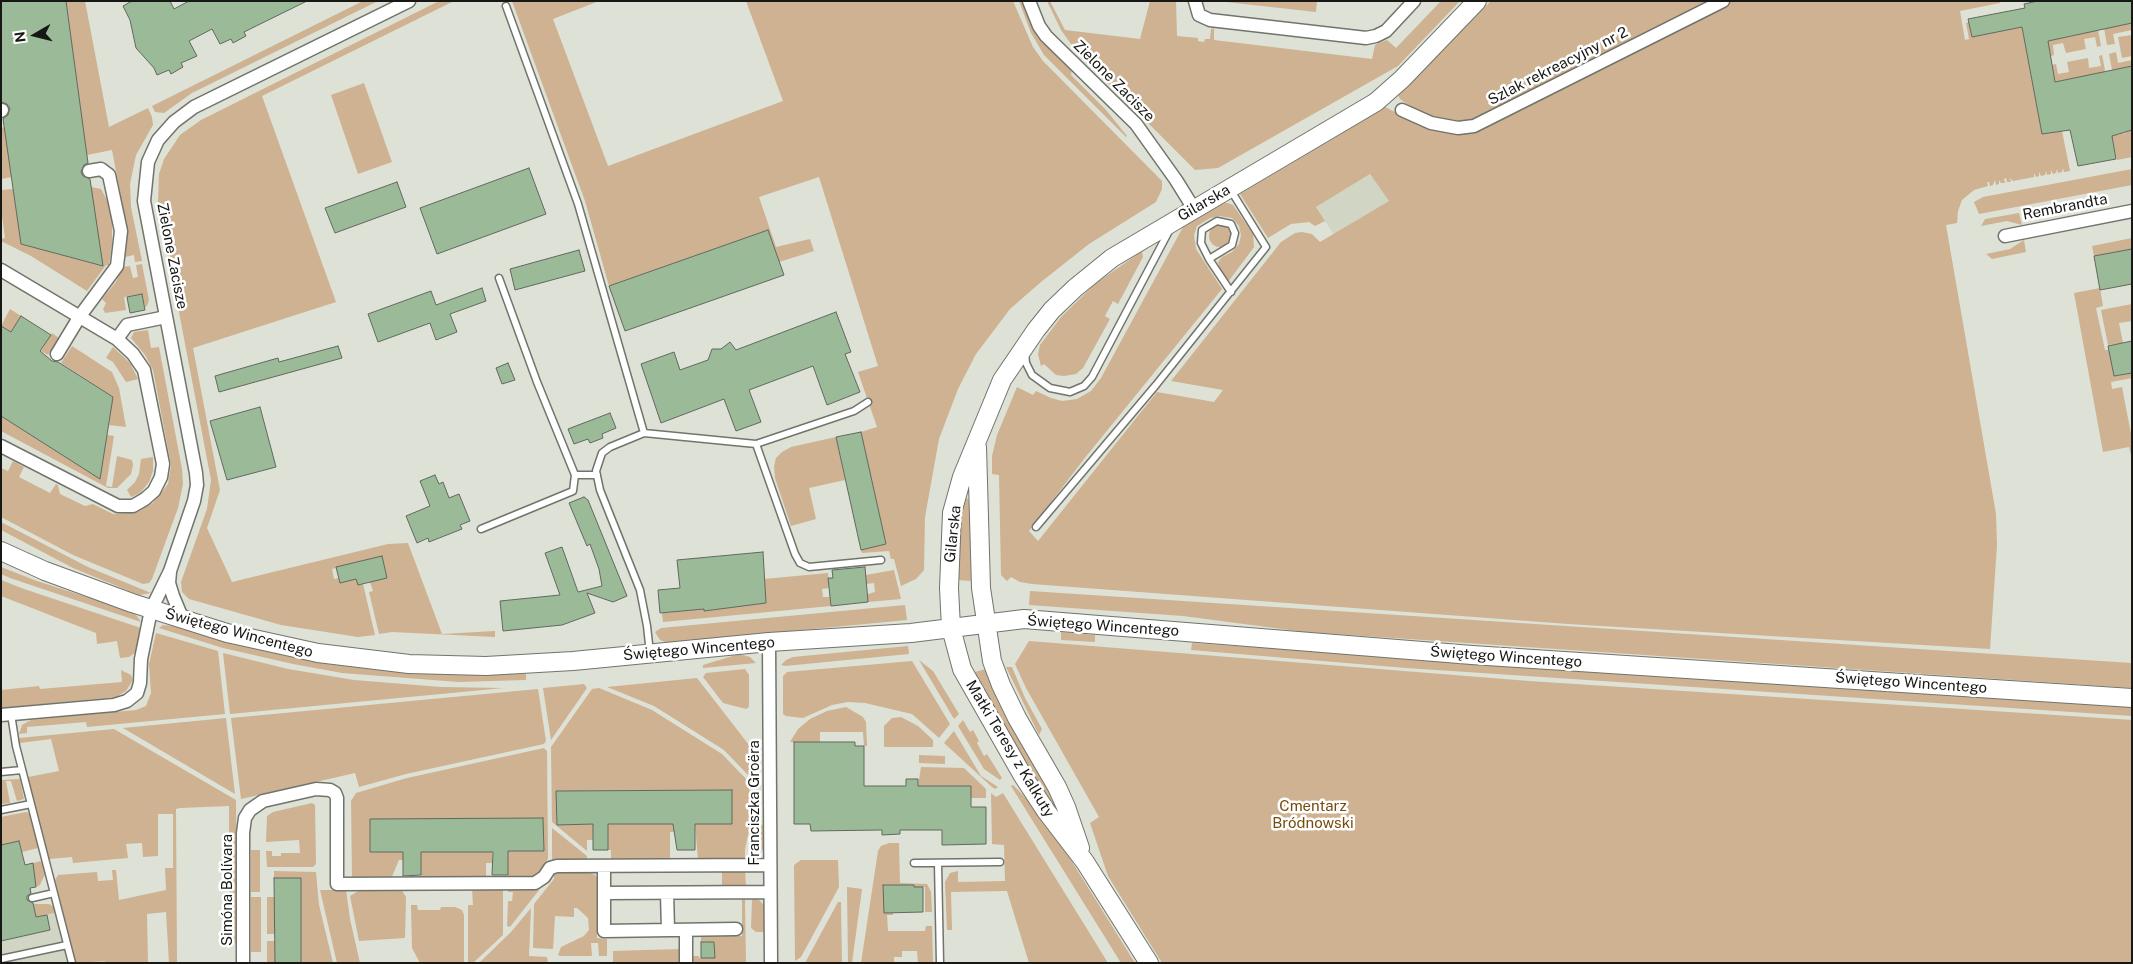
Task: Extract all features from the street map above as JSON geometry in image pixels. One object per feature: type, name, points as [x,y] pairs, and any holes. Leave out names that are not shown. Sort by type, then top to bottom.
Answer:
[{"type":"street","name":"Zielone Zacisze","points":[[6,715],[114,705],[127,702],[137,693],[140,683],[141,659],[151,610],[170,571],[192,509],[197,485],[196,473],[144,201],[148,162],[158,140],[174,122],[194,107],[409,1]]},
{"type":"street","name":"Zielone Zacisze","points":[[1029,1],[1039,26],[1046,36],[1136,124],[1194,209]]},
{"type":"street","points":[[1195,1],[1200,15],[1210,20],[1366,38],[1386,31],[1414,1]]},
{"type":"street","name":"Gilarska","points":[[951,628],[948,588],[952,513],[962,477],[1002,380],[1052,310],[1094,271],[1112,258],[1377,100],[1402,79],[1477,1]]},
{"type":"street","name":"Szlak rekreacyjny nr 2","points":[[1402,110],[1419,119],[1437,125],[1462,128],[1474,126],[1723,1]]},
{"type":"street","points":[[58,354],[80,316],[117,266],[121,231],[109,175],[101,169],[89,171]]},
{"type":"street","name":"Rembrandta","points":[[2005,236],[2132,211]]},
{"type":"street","points":[[1,270],[117,339],[133,354],[144,370],[163,464],[161,477],[154,491],[132,506],[118,506],[1,446]]},
{"type":"street","points":[[117,339],[127,325],[166,317]]},
{"type":"street","name":"Gilarska","points":[[977,444],[980,588],[986,624]]},
{"type":"street","name":"Świętego Wincentego","points":[[1,550],[45,571],[183,620],[292,649],[333,656],[392,662],[486,666],[650,654],[769,642],[900,634],[1032,619],[1472,655],[2132,698]]},
{"type":"street","name":"Zielone Zacisze","points":[[170,571],[169,583],[183,620]]},
{"type":"street","name":"Matki Teresy z Kalkuty","points":[[986,624],[992,661],[1001,685],[1017,718],[1057,787],[1085,862]]},
{"type":"street","name":"Matki Teresy z Kalkuty","points":[[951,628],[962,669],[995,727],[1046,811],[1085,862],[1149,963]]},
{"type":"street","name":"Franciszka Groëra","points":[[769,642],[771,963]]},
{"type":"street","name":"Simóna Bolívara","points":[[243,963],[243,828],[245,818],[250,810],[263,802],[316,789],[327,789],[335,793],[337,801],[338,884],[518,883],[540,881],[550,868],[557,866],[604,866]]},
{"type":"street","points":[[736,929],[604,931],[604,866],[770,865]]},
{"type":"street","points":[[604,893],[770,892]]},
{"type":"street","points":[[667,893],[668,930]]},
{"type":"street","points":[[686,930],[686,963]]},
{"type":"lane","points":[[506,6],[578,204],[644,432]]},
{"type":"lane","points":[[1036,528],[1266,247],[1229,188]]},
{"type":"lane","points":[[1026,344],[1028,367],[1038,380],[1050,388],[1065,392],[1074,391],[1084,386],[1092,377],[1174,221]]},
{"type":"lane","points":[[1208,259],[1232,245],[1235,233],[1231,224],[1217,221],[1202,230],[1201,243],[1208,259],[1231,292]]},
{"type":"lane","points":[[480,529],[573,491],[575,475],[537,382],[499,278]]},
{"type":"lane","points":[[650,654],[640,590],[600,490],[597,475],[598,462],[602,453],[610,447],[644,432],[756,444],[854,411],[868,402]]},
{"type":"lane","points":[[756,444],[795,554],[800,563],[809,567],[881,560]]},
{"type":"lane","points":[[575,475],[597,475]]},
{"type":"lane","points":[[6,715],[14,736],[72,963]]},
{"type":"lane","points":[[1,772],[22,770]]},
{"type":"lane","points":[[1,810],[31,804]]},
{"type":"lane","points":[[914,863],[1000,862]]},
{"type":"lane","points":[[938,863],[940,963]]},
{"type":"lane","points":[[32,898],[54,893]]},
{"type":"lane","points":[[1,958],[67,945]]},
{"type":"shaded area","points":[[1370,174],[1389,201],[1334,235],[1316,207]]},
{"type":"shaded area","points":[[67,911],[129,963],[1,963],[1,925]]},
{"type":"green space","points":[[66,1],[85,1],[109,127],[148,108],[152,117],[153,125],[136,155],[130,184],[131,207],[142,261],[135,262],[134,255],[125,257],[125,218],[112,150],[87,155]]},
{"type":"green space","points":[[363,1],[378,1],[192,93],[164,113],[155,112],[152,106]]},
{"type":"green space","points":[[439,1],[454,1],[262,96],[336,302],[193,348],[220,490],[207,528],[232,582],[388,544],[408,543],[442,634],[495,631],[495,637],[392,632],[379,634],[369,592],[373,591],[370,582],[387,578],[382,557],[332,569],[334,579],[339,578],[340,583],[356,579],[358,585],[363,584],[375,635],[358,637],[281,625],[189,599],[182,592],[181,582],[207,509],[211,480],[158,202],[159,174],[164,159],[180,135],[201,120]]},
{"type":"green space","points":[[512,1],[599,1],[553,19],[608,166],[783,101],[746,1],[1013,1],[1033,47],[1043,61],[1162,181],[1162,189],[1156,202],[1089,244],[1041,282],[1010,309],[976,354],[958,389],[939,439],[925,517],[924,570],[916,579],[901,586],[894,559],[891,559],[889,551],[862,553],[861,550],[886,544],[861,432],[877,427],[858,372],[878,366],[819,177],[759,197],[776,247],[810,239],[814,251],[779,262],[768,230],[609,286],[585,201]]},
{"type":"green space","points":[[1019,1],[1025,1],[1044,44],[1048,43],[1072,69],[1071,75],[1106,110],[1126,137],[1044,55],[1031,33]]},
{"type":"green space","points":[[1047,1],[1050,1],[1065,30],[1140,39],[1150,1],[1176,1],[1177,36],[1198,38],[1198,41],[1204,42],[1205,39],[1210,39],[1211,29],[1214,28],[1214,40],[1372,59],[1375,45],[1387,40],[1396,48],[1441,1],[1460,1],[1398,66],[1218,168],[1195,170],[1076,51],[1061,30]]},
{"type":"green space","points":[[1217,1],[1317,1],[1316,12]]},
{"type":"green space","points":[[1491,1],[1715,1],[1472,123],[1438,121],[1418,112],[1400,99],[1398,95]]},
{"type":"green space","points":[[1732,1],[2000,1],[2000,3],[1960,11],[1965,40],[1969,39],[1966,23],[1969,22],[1972,37],[2022,27],[2042,134],[2062,131],[2070,171],[2064,172],[2063,168],[2062,172],[2058,173],[2057,169],[2056,173],[2053,174],[2051,170],[2051,174],[2047,175],[2046,171],[2045,175],[2041,176],[2039,172],[2039,176],[2036,177],[2034,173],[2034,177],[2013,181],[2010,178],[2011,182],[2007,182],[2006,178],[2004,179],[2005,183],[2001,183],[1999,180],[1999,184],[1996,185],[1995,180],[1993,185],[1990,186],[1989,182],[1987,182],[1988,186],[1974,190],[1962,200],[1958,211],[1957,223],[1946,225],[1996,514],[1997,545],[1990,649],[1568,624],[1032,584],[1020,582],[1011,577],[1007,581],[1001,575],[999,475],[992,474],[992,456],[997,435],[1017,387],[1033,395],[1036,391],[1062,401],[1077,399],[1091,391],[1101,378],[1183,227],[1224,203],[1228,203],[1233,205],[1253,234],[1254,247],[1228,282],[1218,262],[1222,257],[1232,252],[1239,244],[1241,235],[1239,226],[1232,218],[1219,216],[1210,218],[1197,226],[1194,235],[1196,249],[1222,289],[1084,459],[1029,531],[1038,541],[1157,392],[1214,402],[1223,390],[1171,381],[1281,242],[1295,233],[1302,232],[1312,234],[1320,242],[1389,201],[1370,174],[1316,207],[1325,221],[1315,226],[1309,222],[1291,224],[1268,238],[1240,194],[1341,134],[1383,106],[1421,125],[1457,132],[1479,128]]},
{"type":"green space","points":[[2132,23],[2132,30],[2113,34],[2115,44],[2107,45],[2104,28]]},
{"type":"green space","points":[[2098,30],[2101,46],[2097,47],[2095,37],[2084,39],[2086,49],[2066,53],[2063,43],[2053,45],[2054,55],[2051,56],[2047,40]]},
{"type":"green space","points":[[2132,35],[2132,56],[2122,58],[2118,37]]},
{"type":"green space","points":[[2116,52],[2118,63],[2132,60],[2132,66],[2112,70],[2109,54]]},
{"type":"green space","points":[[2102,55],[2105,70],[2103,73],[2055,82],[2052,65],[2056,64],[2058,74],[2069,72],[2067,62],[2088,58],[2089,68],[2101,66],[2099,56]]},
{"type":"green space","points":[[364,83],[392,162],[358,174],[331,95]]},
{"type":"green space","points":[[5,127],[12,177],[1,179],[1,128]]},
{"type":"green space","points":[[2132,130],[2132,157],[2117,160],[2112,137],[2073,145],[2073,142],[2126,133],[2126,131]]},
{"type":"green space","points":[[2132,169],[2132,185],[1979,214],[1974,202],[1983,197]]},
{"type":"green space","points":[[91,187],[101,189],[108,202],[112,223],[112,244],[109,265],[106,265],[87,291],[31,256],[1,241],[1,239],[5,238],[1,209],[1,190],[13,189],[21,244],[102,266]]},
{"type":"green space","points":[[2019,213],[2022,225],[2007,221],[1981,226],[1985,219]]},
{"type":"green space","points":[[1220,225],[1228,228],[1231,236],[1228,244],[1220,247],[1212,244],[1209,236],[1212,228]]},
{"type":"green space","points":[[2132,238],[2132,249],[2094,256],[2092,246]]},
{"type":"green space","points":[[2024,240],[2026,252],[1992,259],[1986,254],[2010,249]]},
{"type":"green space","points":[[1142,251],[1143,257],[1118,304],[1113,301],[1105,316],[1110,319],[1083,368],[1076,374],[1064,376],[1056,375],[1044,364],[1041,366],[1038,354],[1040,345],[1061,317],[1095,284]]},
{"type":"green space","points":[[142,264],[149,300],[147,306],[145,307],[142,294],[124,297],[126,310],[105,313],[103,309],[106,303],[102,299],[116,282],[123,267],[130,266],[133,278],[138,277],[136,265]]},
{"type":"green space","points":[[2100,288],[2103,306],[2096,308],[2105,350],[2109,350],[2114,376],[2132,373],[2132,378],[2111,382],[2112,389],[2122,387],[2132,439],[2132,459],[2129,447],[2103,452],[2074,293]]},
{"type":"green space","points":[[2132,304],[2132,321],[2119,323],[2123,343],[2108,345],[2101,310]]},
{"type":"green space","points":[[10,309],[21,316],[11,332],[1,326]]},
{"type":"green space","points":[[148,330],[151,348],[159,347],[182,469],[183,484],[178,508],[152,579],[149,583],[143,584],[73,555],[1,517],[1,468],[8,471],[13,461],[24,467],[19,477],[50,493],[56,484],[60,494],[85,506],[93,504],[113,514],[138,512],[153,503],[168,484],[171,465],[153,370],[145,355],[131,338],[134,332]]},
{"type":"green space","points":[[52,333],[59,338],[48,355],[41,351]]},
{"type":"green space","points":[[72,346],[112,372],[119,388],[126,427],[109,425],[113,397],[61,363]]},
{"type":"green space","points":[[113,347],[130,363],[138,379],[126,382],[113,362],[106,358]]},
{"type":"green space","points":[[1,416],[100,479],[107,435],[114,436],[106,486],[112,487],[117,456],[132,460],[131,474],[117,488],[108,488],[1,431]]},
{"type":"green space","points":[[836,437],[845,480],[809,488],[816,519],[791,526],[775,478],[774,466],[776,458],[791,447]]},
{"type":"green space","points":[[153,457],[153,471],[149,482],[140,493],[131,497],[127,490],[135,482],[139,474],[141,459]]},
{"type":"green space","points":[[967,498],[970,502],[971,581],[957,580],[958,539],[962,500]]},
{"type":"green space","points":[[1,522],[88,567],[151,593],[139,595],[73,568],[1,530]]},
{"type":"green space","points":[[1,567],[37,581],[130,611],[141,622],[10,578],[1,574]]},
{"type":"green space","points":[[894,570],[901,599],[868,602],[868,594],[875,592],[874,583],[866,584],[866,575]]},
{"type":"green space","points":[[828,573],[829,588],[822,589],[823,597],[830,597],[831,606],[663,622],[662,613],[704,609],[704,611],[766,603],[764,579]]},
{"type":"green space","points":[[1,580],[141,628],[136,652],[129,657],[120,658],[117,641],[97,644],[96,633],[1,596]]},
{"type":"green space","points":[[1030,591],[2132,663],[2132,688],[1305,632],[1183,616],[1029,605]]},
{"type":"green space","points":[[905,605],[907,620],[668,643],[660,640],[655,632],[661,628]]},
{"type":"green space","points":[[163,625],[175,626],[237,644],[335,665],[442,674],[526,674],[526,680],[459,682],[342,673],[223,648],[159,628]]},
{"type":"green space","points":[[1061,632],[1095,635],[1095,642],[1061,640]]},
{"type":"green space","points":[[156,633],[218,651],[225,714],[87,727],[86,722],[27,727],[27,733],[19,734],[22,725],[31,720],[136,710],[146,706],[151,693],[149,664]]},
{"type":"green space","name":"Cmentarz Bródnowski","points":[[1029,641],[1529,681],[2132,720],[2132,963],[1162,963],[1108,876],[1090,823],[1099,817],[1026,688],[1015,664]]},
{"type":"green space","points":[[1192,643],[2132,706],[2132,716],[1406,668],[1191,650]]},
{"type":"green space","points":[[908,646],[909,654],[781,665],[793,657]]},
{"type":"green space","points":[[223,653],[288,669],[354,680],[441,687],[504,688],[230,714]]},
{"type":"green space","points":[[739,654],[750,657],[756,663],[703,668],[703,665]]},
{"type":"green space","points":[[919,660],[933,671],[959,714],[954,719]]},
{"type":"green space","points":[[912,661],[950,724],[939,738],[912,714],[865,703],[848,702],[832,705],[803,718],[783,714],[783,676],[787,672]]},
{"type":"green space","points":[[1006,667],[1012,667],[1025,698],[1042,729],[1039,735]]},
{"type":"green space","points":[[745,669],[749,675],[749,707],[746,709],[723,703],[703,677],[706,673]]},
{"type":"green space","points":[[986,669],[1018,736],[1056,804],[1053,809],[988,702],[975,672]]},
{"type":"green space","points":[[121,670],[131,675],[133,680],[126,691],[116,697],[1,708],[1,690],[39,686],[40,689],[122,682]]},
{"type":"green space","points":[[697,678],[749,745],[749,776],[724,750],[654,706],[607,687]]},
{"type":"green space","points":[[584,684],[587,688],[551,740],[543,688]]},
{"type":"green space","points":[[599,688],[652,710],[722,754],[749,782],[750,803],[746,805],[746,809],[750,811],[750,826],[745,849],[745,860],[698,860],[695,824],[732,824],[732,790],[557,791],[557,824],[593,824],[593,840],[587,840],[587,851],[552,822],[551,747],[592,689]]},
{"type":"green space","points":[[538,689],[546,741],[544,744],[406,774],[359,787],[355,773],[241,799],[231,718]]},
{"type":"green space","points":[[846,707],[863,717],[866,722],[867,746],[864,746],[863,732],[820,732],[820,742],[790,742],[798,729],[810,719],[827,711]]},
{"type":"green space","points":[[901,717],[918,726],[933,740],[933,747],[884,747],[884,726],[892,718]]},
{"type":"green space","points":[[226,718],[235,794],[123,728]]},
{"type":"green space","points":[[963,720],[970,732],[973,730],[984,756],[987,754],[1002,778],[1000,780],[984,769],[958,726]]},
{"type":"green space","points":[[114,729],[236,800],[237,943],[233,943],[233,930],[229,930],[229,806],[180,808],[176,809],[177,963],[169,963],[166,912],[147,914],[148,963],[105,963],[105,961],[76,963],[55,880],[58,875],[97,872],[98,881],[113,880],[112,870],[116,870],[119,900],[166,890],[165,868],[173,868],[173,814],[158,814],[158,856],[143,857],[142,843],[126,844],[128,858],[73,863],[72,857],[49,859],[28,777],[59,771],[51,739],[20,743],[19,738]]},
{"type":"green space","points":[[954,731],[981,776],[998,787],[995,789],[992,787],[944,743]]},
{"type":"green space","points":[[544,748],[547,751],[548,858],[543,871],[532,878],[508,878],[508,851],[544,851],[543,819],[370,819],[370,852],[406,852],[406,860],[399,860],[391,879],[353,879],[351,801],[356,793],[407,778]]},
{"type":"green space","points":[[919,755],[945,756],[945,764],[919,763]]},
{"type":"green space","points":[[921,767],[964,768],[986,789],[986,798],[971,798],[971,786],[918,786]]},
{"type":"green space","points":[[20,779],[24,799],[17,801],[11,781],[6,781],[10,803],[1,804],[1,780]]},
{"type":"green space","points":[[1013,785],[1033,805],[1064,849],[1135,963],[1121,963],[1011,786]]},
{"type":"green space","points":[[991,793],[996,797],[1003,793],[1108,963],[1029,963],[1007,891],[951,892],[952,930],[947,930],[945,882],[950,873],[958,871],[958,882],[1005,881],[1004,845],[992,844]]},
{"type":"green space","points":[[312,803],[315,805],[316,864],[313,867],[267,867],[266,851],[272,851],[272,856],[281,856],[281,853],[300,853],[299,840],[266,842],[267,816],[273,812]]},
{"type":"green space","points":[[29,813],[38,848],[22,852],[19,841],[1,845],[1,817]]},
{"type":"green space","points":[[757,820],[763,825],[763,850],[753,850],[752,848]]},
{"type":"green space","points":[[608,824],[679,824],[679,832],[670,832],[670,861],[611,861],[611,850],[608,850]]},
{"type":"green space","points":[[552,828],[587,856],[587,861],[552,861]]},
{"type":"green space","points":[[889,843],[899,843],[900,883],[927,884],[931,892],[932,912],[925,912],[925,887],[884,885],[884,913],[893,913],[893,915],[887,915],[888,931],[925,931],[926,926],[932,926],[933,963],[918,963],[917,951],[902,951],[902,957],[894,957],[894,963],[861,963],[878,851],[881,846]]},
{"type":"green space","points":[[251,850],[260,850],[260,892],[251,892]]},
{"type":"green space","points":[[421,852],[492,852],[492,863],[486,863],[486,879],[421,879]]},
{"type":"green space","points":[[801,860],[838,860],[839,887],[801,957],[795,961],[794,865]]},
{"type":"green space","points":[[41,861],[45,874],[40,885],[36,887],[25,865]]},
{"type":"green space","points":[[722,870],[745,870],[746,886],[722,886]]},
{"type":"green space","points":[[274,871],[316,872],[319,905],[333,963],[301,963],[301,878],[274,878]]},
{"type":"green space","points":[[554,871],[585,871],[595,875],[598,879],[600,923],[597,924],[597,938],[607,939],[607,956],[599,956],[598,943],[591,943],[592,956],[558,955],[561,947],[584,936],[589,930],[588,918],[577,908],[574,908],[574,917],[555,916],[553,949],[533,948],[534,904],[554,879]]},
{"type":"green space","points":[[847,887],[862,889],[852,963],[848,963]]},
{"type":"green space","points":[[503,888],[503,935],[473,963],[468,963],[468,905],[473,905],[472,889]]},
{"type":"green space","points":[[508,888],[538,888],[539,890],[510,927],[507,926],[508,901],[512,901],[513,892],[508,892]]},
{"type":"green space","points":[[401,889],[406,897],[405,938],[359,941],[350,896],[360,890]]},
{"type":"green space","points":[[320,890],[346,890],[350,919],[360,963],[337,963]]},
{"type":"green space","points":[[251,897],[261,897],[261,952],[251,952]]},
{"type":"green space","points":[[267,897],[275,897],[275,934],[267,934]]},
{"type":"green space","points":[[742,899],[745,899],[746,963],[690,963],[691,956],[715,958],[714,942],[701,942],[701,936],[742,936]]},
{"type":"green space","points":[[752,899],[759,900],[764,905],[764,932],[756,932],[751,928]]},
{"type":"green space","points":[[838,902],[841,902],[842,963],[805,963]]},
{"type":"green space","points":[[33,904],[49,904],[54,907],[55,913],[1,925],[36,916]]},
{"type":"green space","points":[[411,905],[417,905],[418,910],[440,910],[441,907],[455,907],[462,910],[464,915],[464,963],[420,963],[412,948]]},
{"type":"green space","points":[[531,908],[529,956],[547,957],[548,963],[479,963],[511,932]]},
{"type":"green space","points":[[267,941],[275,941],[275,963],[267,963]]},
{"type":"green space","points":[[681,949],[681,963],[613,963],[613,951]]},
{"type":"building","points":[[1,1],[66,1],[88,163],[84,165],[81,172],[83,176],[90,179],[103,266],[21,244],[3,119],[8,115],[10,108],[7,104],[1,102]]},
{"type":"building","points":[[132,1],[170,1],[174,9],[189,1],[307,1],[244,32],[246,36],[233,43],[231,39],[220,44],[212,29],[189,41],[197,56],[181,63],[183,67],[171,74],[169,70],[157,75],[154,68],[136,48],[130,20],[123,6]]},
{"type":"building","points":[[2038,1],[2132,1],[2132,23],[2048,41],[2055,82],[2132,66],[2132,130],[2112,136],[2116,159],[2078,166],[2070,130],[2042,134],[2022,27],[1972,37],[1968,19],[2025,8],[2024,4]]},
{"type":"building","points":[[529,168],[546,214],[437,254],[420,208]]},
{"type":"building","points":[[397,182],[406,207],[335,233],[325,208]]},
{"type":"building","points":[[768,230],[784,275],[625,331],[609,286]]},
{"type":"building","points":[[2132,249],[2132,284],[2100,290],[2094,256]]},
{"type":"building","points":[[579,250],[585,271],[515,290],[510,269]]},
{"type":"building","points":[[482,288],[486,301],[450,314],[457,332],[436,340],[430,323],[378,342],[368,314],[431,291],[436,305]]},
{"type":"building","points":[[142,294],[145,310],[130,313],[127,297]]},
{"type":"building","points":[[836,312],[851,352],[845,354],[860,392],[827,405],[813,366],[749,390],[761,422],[736,431],[724,399],[661,423],[641,364],[674,352],[680,370],[708,360],[712,349],[721,349],[730,342],[736,350]]},
{"type":"building","points":[[21,316],[51,335],[40,351],[52,361],[58,362],[113,397],[100,479],[1,416],[1,326],[11,332]]},
{"type":"building","points":[[2132,341],[2132,373],[2114,376],[2108,346]]},
{"type":"building","points":[[338,346],[342,358],[219,392],[215,376],[278,358],[279,362]]},
{"type":"building","points":[[508,363],[515,380],[502,384],[496,368]]},
{"type":"building","points":[[260,407],[276,467],[227,480],[210,421]]},
{"type":"building","points":[[610,413],[616,428],[602,434],[603,438],[590,443],[588,439],[574,444],[568,429]]},
{"type":"building","points":[[861,432],[886,544],[861,550],[836,437]]},
{"type":"building","points":[[435,475],[439,484],[443,482],[449,498],[459,494],[470,521],[460,525],[462,529],[429,542],[428,538],[417,543],[406,516],[430,506],[420,481]]},
{"type":"building","points":[[584,497],[588,500],[627,596],[613,602],[587,593],[595,613],[562,625],[503,631],[500,601],[560,595],[545,553],[562,547],[578,592],[602,586],[599,569],[590,544],[587,546],[569,503]]},
{"type":"building","points":[[763,552],[766,603],[704,611],[704,609],[660,613],[658,590],[680,588],[677,560]]},
{"type":"building","points":[[382,556],[387,578],[358,585],[356,579],[340,583],[336,567]]},
{"type":"building","points":[[865,567],[868,602],[831,606],[828,578],[833,578],[832,570]]},
{"type":"building","points":[[794,742],[855,742],[855,746],[864,746],[864,786],[906,786],[906,779],[918,779],[918,786],[971,786],[971,807],[986,807],[986,844],[942,845],[942,830],[900,830],[900,834],[882,835],[882,830],[811,831],[810,824],[794,824]]},
{"type":"building","points":[[732,790],[732,824],[695,824],[695,850],[677,850],[673,824],[608,824],[608,850],[593,850],[593,824],[557,825],[556,791]]},
{"type":"building","points":[[543,818],[544,851],[508,851],[508,875],[492,875],[493,852],[421,852],[421,875],[403,876],[403,852],[370,852],[370,819]]},
{"type":"building","points":[[19,841],[25,865],[33,863],[36,887],[30,888],[31,893],[27,896],[27,900],[33,903],[36,917],[47,915],[50,930],[1,941],[1,845]]},
{"type":"building","points":[[274,878],[301,878],[301,963],[275,963]]},
{"type":"building","points":[[883,885],[914,885],[914,887],[923,887],[923,912],[884,913]]},
{"type":"building","points":[[701,942],[714,942],[715,958],[701,958]]}]
